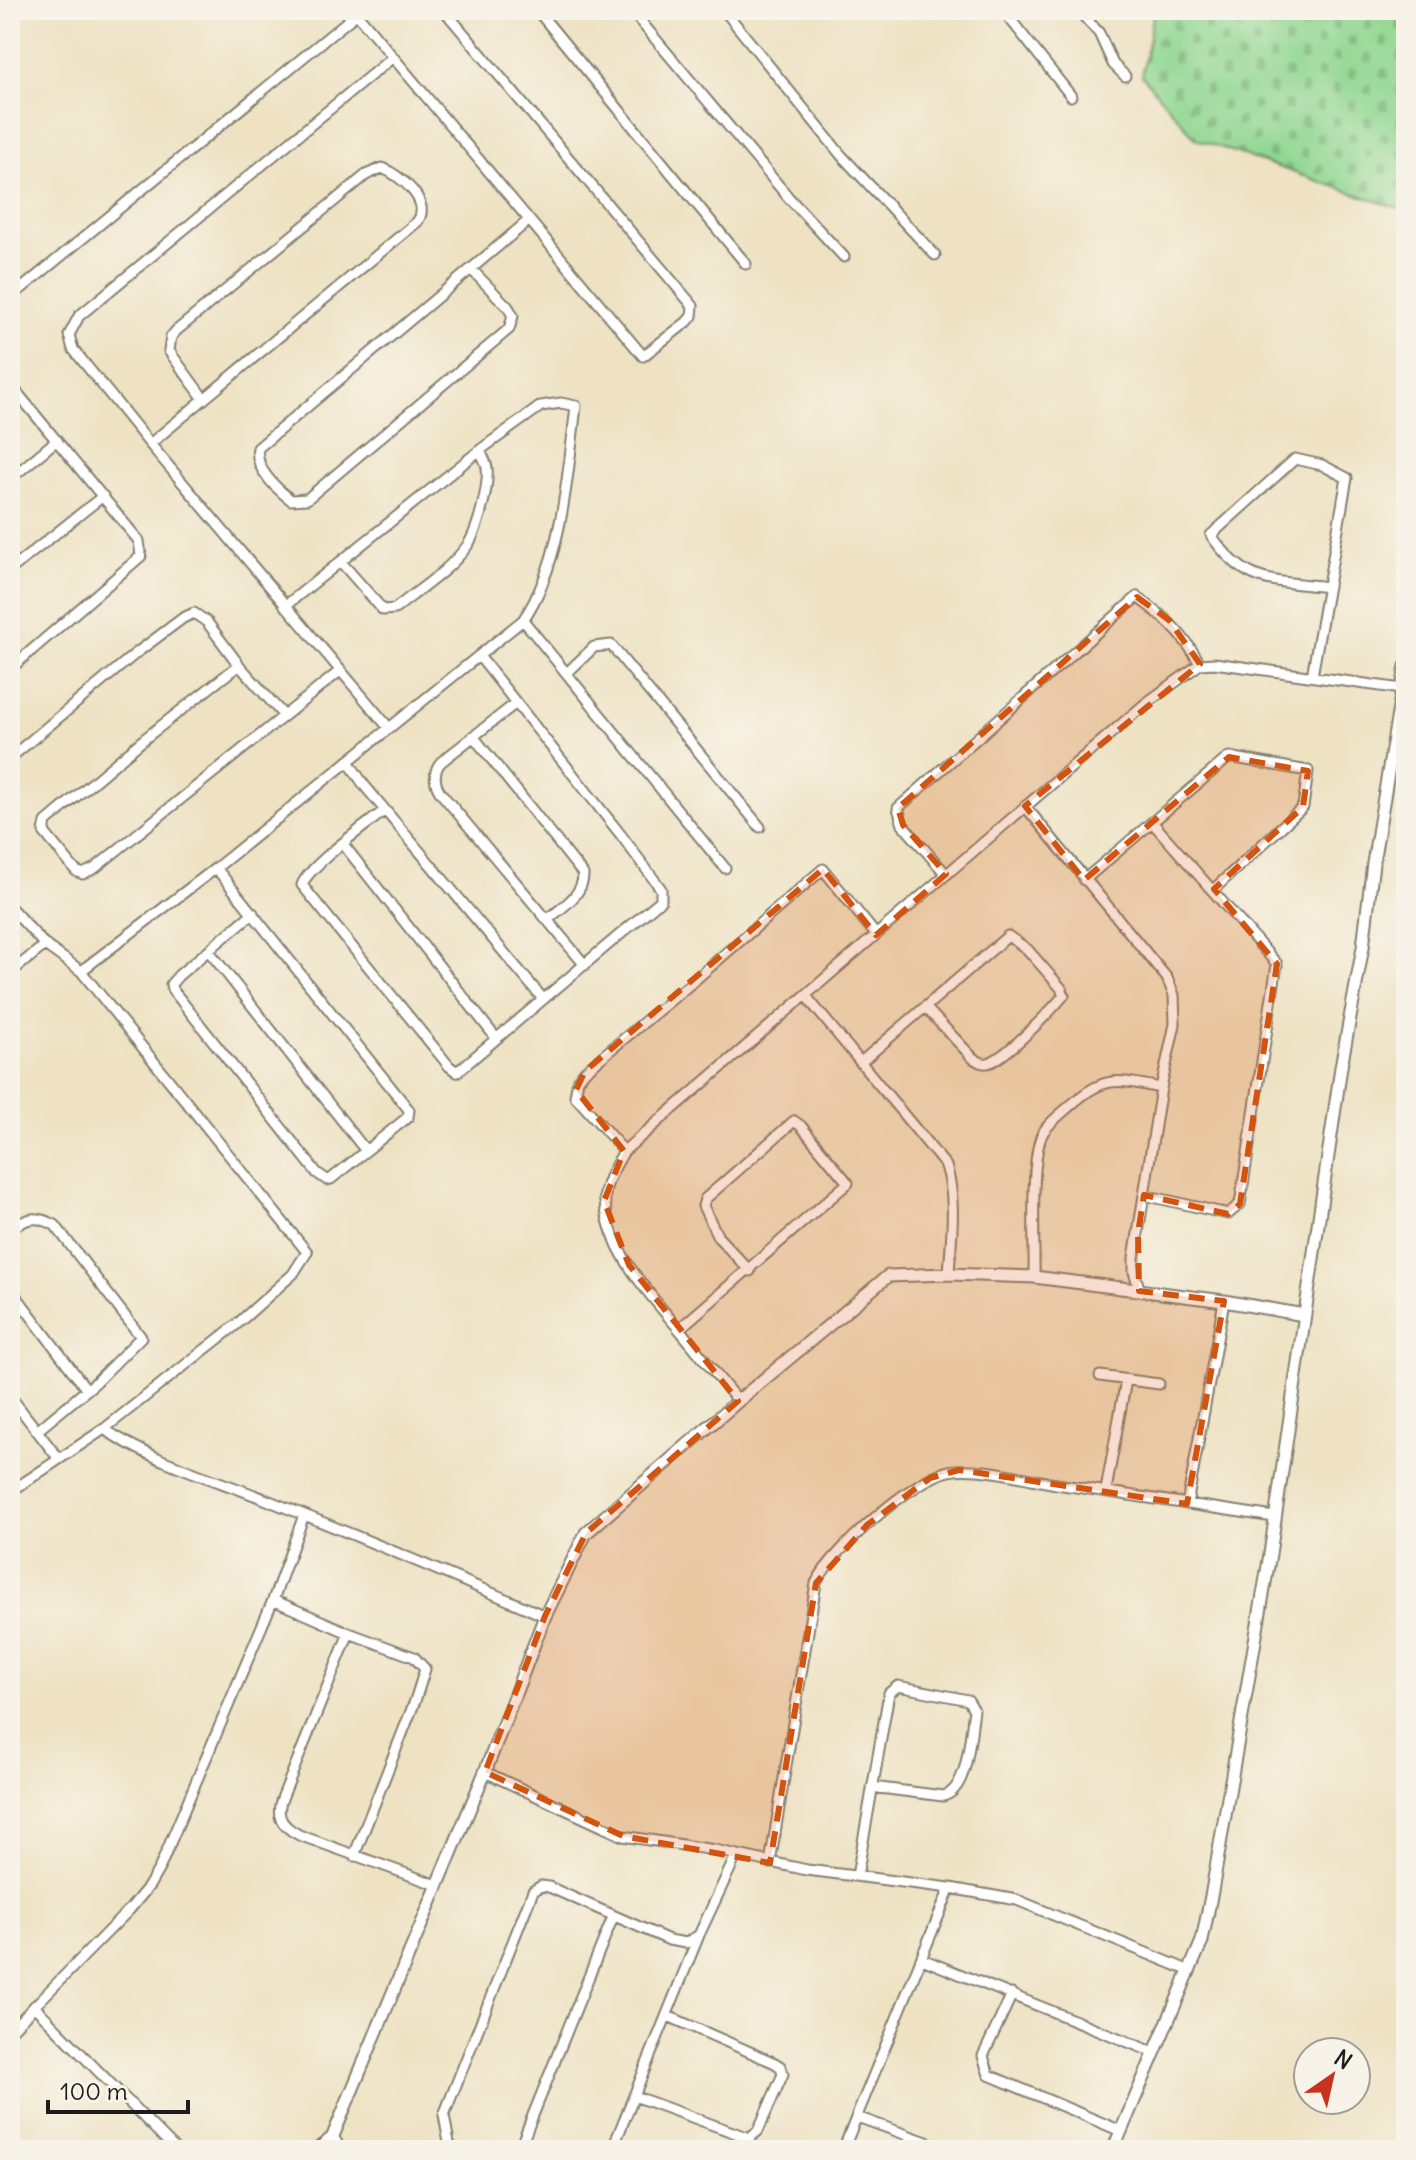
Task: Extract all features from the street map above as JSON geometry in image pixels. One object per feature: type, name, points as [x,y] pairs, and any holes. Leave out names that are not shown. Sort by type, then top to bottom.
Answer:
[{"type":"street","points":[[10,298],[359,12],[528,221],[643,356],[692,316],[694,310],[691,302],[444,10]]},
{"type":"street","points":[[537,10],[746,264]]},
{"type":"street","points":[[631,10],[789,198],[844,257]]},
{"type":"street","points":[[724,10],[841,155],[935,255]]},
{"type":"street","points":[[1003,10],[1071,96]]},
{"type":"street","points":[[1078,10],[1099,33],[1113,64],[1125,76]]},
{"type":"street","points":[[389,728],[150,444],[73,349],[69,335],[75,321],[393,57]]},
{"type":"street","points":[[150,444],[417,222],[422,217],[422,207],[398,176],[382,168],[366,175],[176,331],[171,337],[169,351],[204,399]]},
{"type":"street","points":[[472,270],[508,307],[513,316],[509,329],[307,499],[291,500],[258,461],[258,448],[528,221]]},
{"type":"street","points":[[10,384],[139,541],[141,556],[10,669]]},
{"type":"street","points":[[81,971],[216,868],[523,620],[534,604],[549,566],[567,477],[576,406],[561,403],[541,406],[480,450],[285,606]]},
{"type":"street","points":[[10,479],[57,440]]},
{"type":"street","points":[[341,562],[383,610],[395,609],[457,557],[471,540],[486,483],[487,464],[480,450]]},
{"type":"street","points":[[1312,676],[1328,587],[1347,478],[1322,465],[1295,459],[1211,535],[1227,558],[1258,578],[1328,587]]},
{"type":"street","points":[[10,570],[103,496]]},
{"type":"street","points":[[946,874],[903,825],[898,808],[1137,597],[1169,620],[1190,645],[1200,664]]},
{"type":"street","points":[[10,758],[115,670],[194,613],[207,622],[239,665],[284,716]]},
{"type":"street","points":[[523,620],[725,868]]},
{"type":"street","points":[[567,673],[594,647],[611,645],[760,827]]},
{"type":"street","points":[[385,810],[304,879],[303,888],[452,1069],[460,1071],[661,900],[661,889],[621,835],[479,656]]},
{"type":"street","points":[[738,1401],[640,1283],[629,1265],[604,1201],[606,1189],[624,1151],[1161,691],[1200,664],[1214,663],[1402,689]]},
{"type":"street","points":[[239,665],[46,822],[44,832],[71,867],[83,874],[95,868],[340,671]]},
{"type":"street","points":[[1113,2150],[1202,1941],[1221,1846],[1252,1665],[1342,1057],[1400,726],[1406,666]]},
{"type":"street","points":[[516,703],[437,766],[437,787],[585,965]]},
{"type":"street","points":[[473,736],[583,874],[578,892],[547,920]]},
{"type":"street","points":[[1084,880],[1229,757],[1308,771],[1303,807],[1214,889]]},
{"type":"street","points":[[348,761],[385,810],[543,999]]},
{"type":"street","points":[[1025,806],[1167,978],[1174,995],[1175,1024],[1161,1088],[1134,1258],[1134,1272],[1140,1291]]},
{"type":"street","points":[[1144,1195],[1228,1214],[1240,1204],[1277,964],[1152,822]]},
{"type":"street","points":[[343,844],[496,1038]]},
{"type":"street","points":[[216,868],[253,913],[409,1110],[408,1117],[331,1179],[322,1177],[173,993],[171,984],[253,913]]},
{"type":"street","points":[[624,1151],[575,1096],[578,1080],[585,1071],[823,869],[876,935]]},
{"type":"street","points":[[10,907],[45,945],[81,971],[307,1252],[293,1274],[236,1325],[104,1429],[10,1492]]},
{"type":"street","points":[[861,1062],[1008,936],[1027,949],[1064,995],[1005,1052],[991,1062],[983,1063],[967,1052],[926,1008]]},
{"type":"street","points":[[10,973],[45,945]]},
{"type":"street","points":[[209,951],[366,1151]]},
{"type":"street","points":[[806,996],[946,1166],[950,1178],[952,1227],[949,1274]]},
{"type":"street","points":[[1034,1277],[1036,1161],[1043,1132],[1084,1093],[1104,1082],[1161,1088]]},
{"type":"street","points":[[679,1329],[750,1271],[848,1183],[794,1121],[705,1199],[703,1206],[718,1237],[750,1271]]},
{"type":"street","points":[[10,1230],[25,1219],[40,1217],[55,1225],[141,1337],[87,1390],[38,1430]]},
{"type":"street","points":[[315,2150],[333,2136],[485,1772],[545,1616],[586,1533],[738,1401],[888,1276],[949,1274],[1034,1277],[1224,1301],[1304,1315]]},
{"type":"street","points":[[10,1288],[87,1390]]},
{"type":"street","points":[[1187,1504],[1224,1301]]},
{"type":"street","points":[[1100,1376],[1159,1384]]},
{"type":"street","points":[[1106,1490],[1126,1380]]},
{"type":"street","points":[[10,1396],[58,1458]]},
{"type":"street","points":[[104,1429],[160,1458],[545,1616]]},
{"type":"street","points":[[770,1863],[812,1595],[821,1572],[832,1558],[892,1505],[930,1478],[946,1471],[959,1470],[1016,1476],[1274,1517]]},
{"type":"street","points":[[10,2031],[149,1886],[160,1867],[273,1600],[304,1515]]},
{"type":"street","points":[[273,1600],[414,1657],[425,1669],[354,1856]]},
{"type":"street","points":[[349,1633],[278,1811],[281,1823],[290,1830],[354,1856],[437,1885]]},
{"type":"street","points":[[857,1876],[872,1787],[889,1693],[898,1686],[968,1700],[974,1710],[962,1782],[950,1795],[872,1787]]},
{"type":"street","points":[[485,1772],[623,1836],[715,1850],[770,1863],[1017,1900],[1190,1971]]},
{"type":"street","points":[[612,2150],[699,1935],[736,1856]]},
{"type":"street","points":[[454,2150],[449,2143],[444,2115],[533,1891],[541,1886],[549,1887],[613,1917],[678,1942],[686,1943],[699,1935]]},
{"type":"street","points":[[843,2150],[950,1888]]},
{"type":"street","points":[[519,2150],[613,1917]]},
{"type":"street","points":[[922,1959],[1153,2052]]},
{"type":"street","points":[[1012,1994],[983,2056],[989,2075],[1121,2131]]},
{"type":"street","points":[[34,2006],[176,2150]]},
{"type":"street","points":[[634,2096],[749,2138],[758,2131],[783,2074],[781,2067],[775,2063],[668,2016]]},
{"type":"street","points":[[857,2117],[949,2150]]},
{"type":"street","points":[[333,2136],[341,2150]]},
{"type":"highlighted area","points":[[1137,597],[1169,620],[1200,664],[1025,806],[1084,880],[1229,757],[1308,771],[1303,807],[1214,889],[1277,964],[1240,1204],[1228,1214],[1144,1195],[1138,1233],[1139,1291],[1224,1301],[1187,1504],[959,1470],[930,1478],[867,1525],[816,1583],[770,1863],[623,1836],[485,1772],[545,1616],[586,1533],[738,1401],[629,1265],[604,1201],[624,1151],[576,1090],[585,1071],[823,869],[876,935],[946,874],[903,825],[898,808]]},
{"type":"green space","points":[[1154,10],[1406,10],[1406,211],[1196,139],[1142,76]]}]
